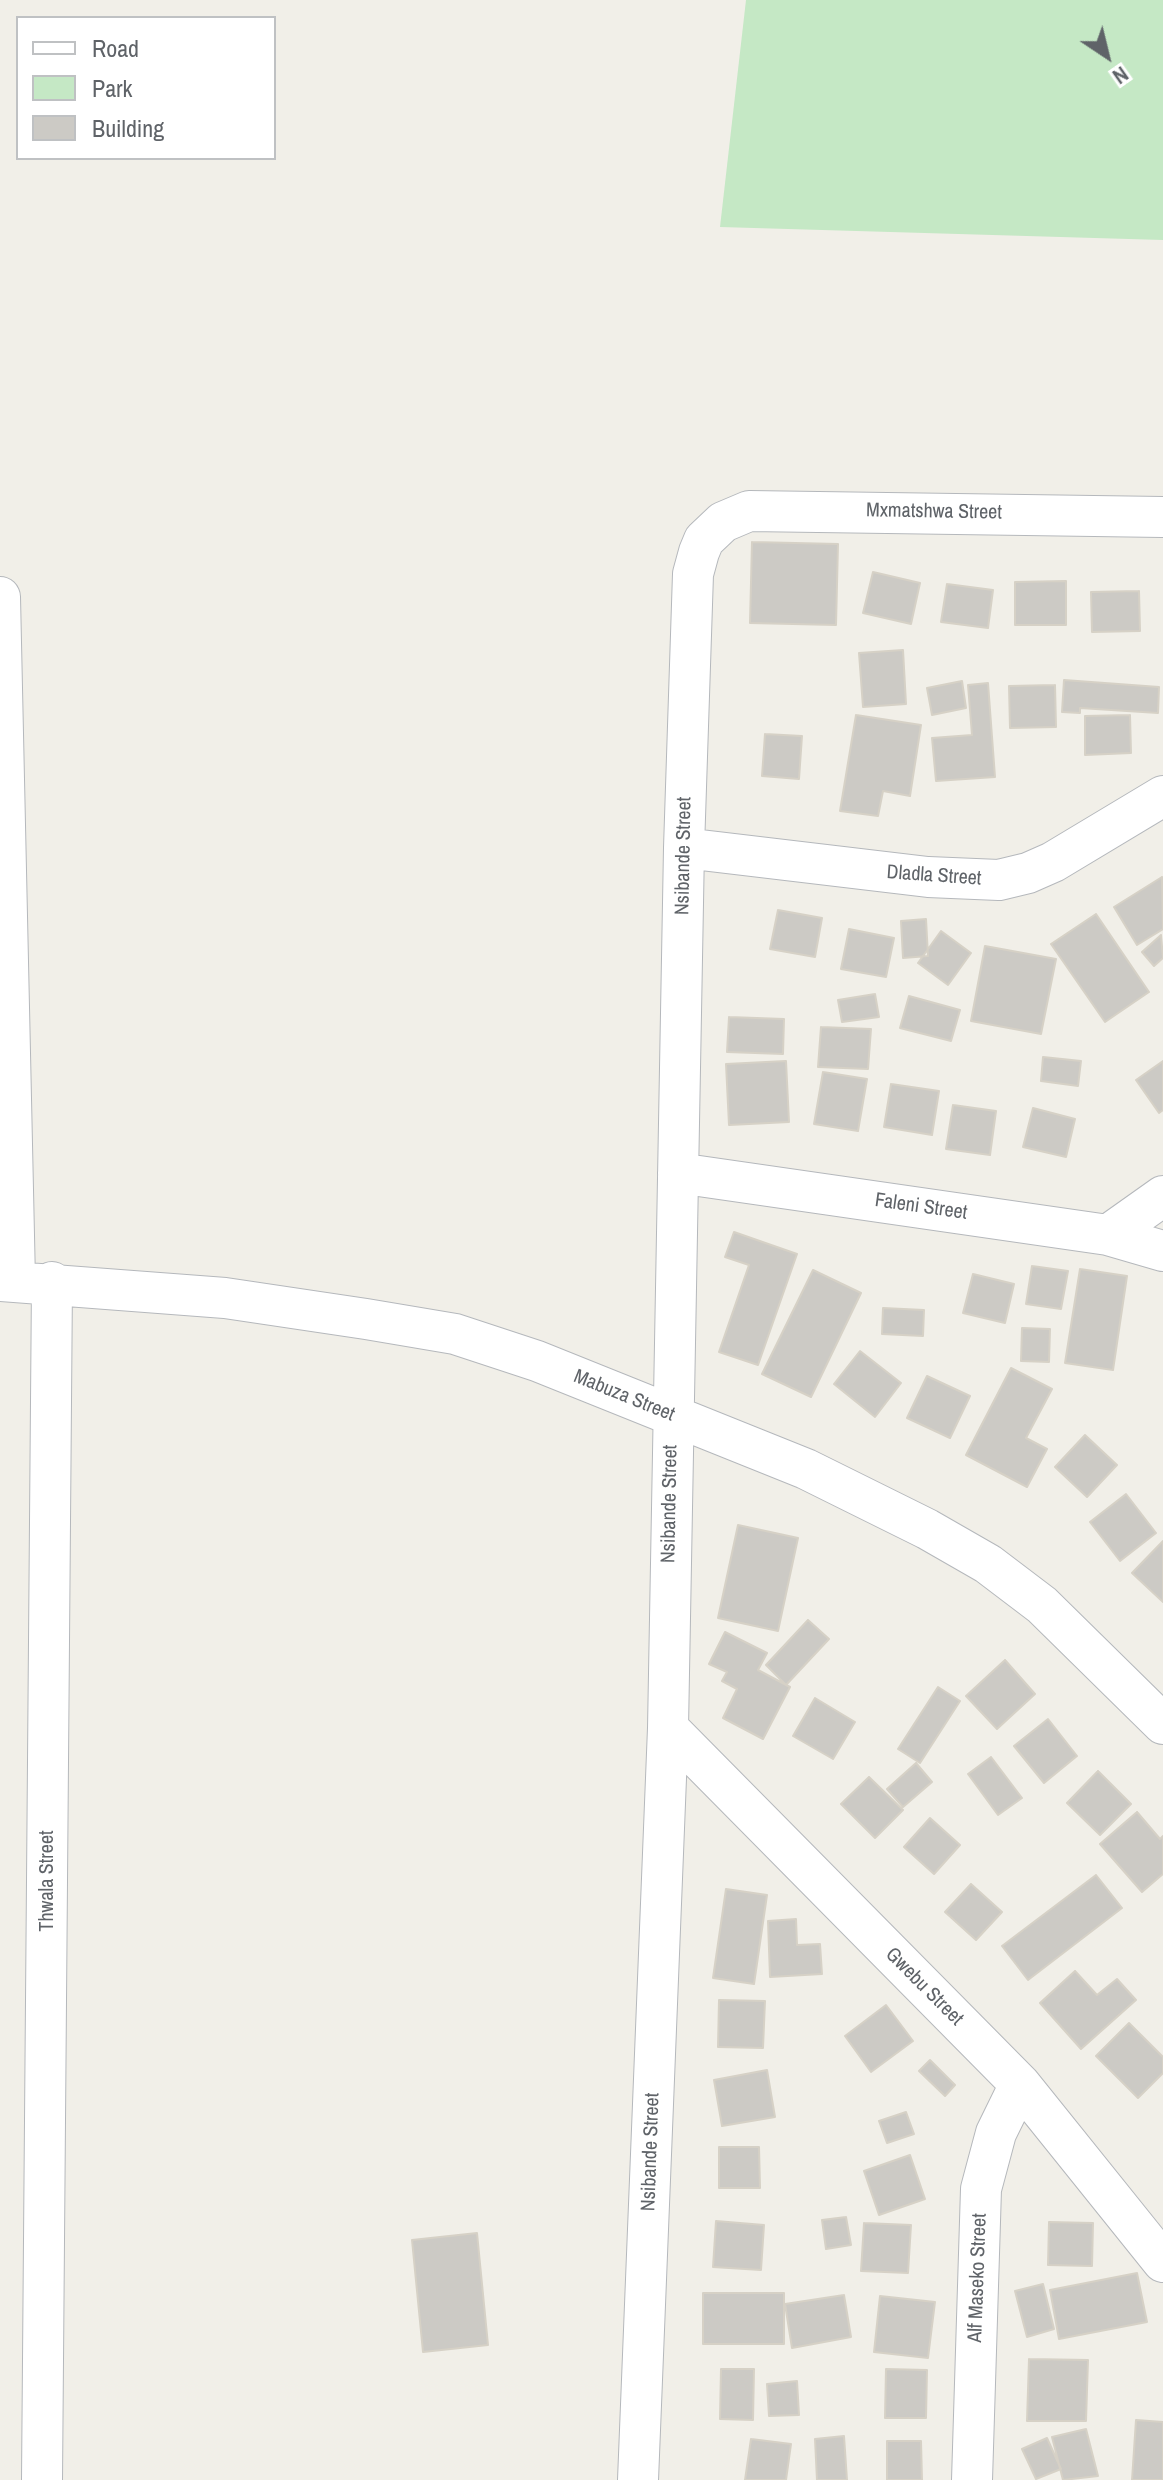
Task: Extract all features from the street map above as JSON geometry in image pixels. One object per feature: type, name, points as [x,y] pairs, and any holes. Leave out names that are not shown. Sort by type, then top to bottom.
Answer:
[{"type":"street","name":"Mxmatshwa Street","points":[[711,532],[723,522],[749,511],[1163,517]]},
{"type":"street","name":"Nsibande Street","points":[[638,2480],[668,1728],[671,1414],[693,574],[699,552],[711,532]]},
{"type":"street","name":"Thwala Street","points":[[0,597],[22,1281],[42,2480]]},
{"type":"street","name":"Dladla Street","points":[[684,848],[928,877],[999,880],[1028,873],[1053,862],[1163,796]]},
{"type":"street","name":"Faleni Street","points":[[678,1173],[1108,1235],[1163,1251]]},
{"type":"street","points":[[1108,1235],[1163,1196]]},
{"type":"street","name":"Mabuza Street","points":[[22,1281],[225,1298],[455,1334],[537,1361],[806,1469],[927,1529],[988,1564],[1042,1605],[1163,1724]]},
{"type":"street","name":"Gwebu Street","points":[[668,1728],[1020,2084],[1163,2262]]},
{"type":"street","name":"Alf Maseko Street","points":[[972,2480],[981,2189],[996,2133],[1020,2084]]},
{"type":"green space","points":[[746,0],[1163,0],[1163,240],[720,227]]},
{"type":"building","points":[[752,542],[838,544],[836,625],[750,623]]},
{"type":"building","points":[[873,572],[920,583],[911,624],[863,613]]},
{"type":"building","points":[[1066,581],[1066,625],[1015,625],[1015,582]]},
{"type":"building","points":[[947,584],[993,590],[988,628],[941,622]]},
{"type":"building","points":[[1139,591],[1140,631],[1092,632],[1091,592]]},
{"type":"building","points":[[903,650],[906,704],[863,707],[859,653]]},
{"type":"building","points":[[1064,680],[1159,687],[1158,713],[1080,708],[1080,713],[1062,712]]},
{"type":"building","points":[[962,681],[966,708],[932,715],[927,688]]},
{"type":"building","points":[[988,683],[995,777],[936,781],[932,738],[972,735],[968,685]]},
{"type":"building","points":[[1055,685],[1056,727],[1010,728],[1009,686]]},
{"type":"building","points":[[856,715],[921,725],[910,796],[883,791],[878,816],[840,811]]},
{"type":"building","points":[[1130,715],[1131,753],[1085,755],[1085,716]]},
{"type":"building","points":[[765,734],[802,736],[799,779],[762,776]]},
{"type":"building","points":[[1162,877],[1163,929],[1137,945],[1114,907]]},
{"type":"building","points":[[778,910],[822,918],[815,957],[770,949]]},
{"type":"building","points":[[1096,914],[1149,992],[1105,1022],[1051,944]]},
{"type":"building","points":[[926,919],[928,956],[903,958],[901,921]]},
{"type":"building","points":[[849,929],[894,938],[886,977],[841,969]]},
{"type":"building","points":[[941,931],[971,953],[948,985],[918,963]]},
{"type":"building","points":[[1161,935],[1163,958],[1154,966],[1142,952]]},
{"type":"building","points":[[985,946],[1056,959],[1041,1034],[971,1021]]},
{"type":"building","points":[[875,994],[879,1017],[842,1022],[838,1000]]},
{"type":"building","points":[[909,996],[960,1010],[951,1041],[900,1028]]},
{"type":"building","points":[[729,1017],[784,1019],[783,1054],[727,1052]]},
{"type":"building","points":[[821,1027],[871,1029],[868,1069],[818,1067]]},
{"type":"building","points":[[1043,1057],[1081,1061],[1078,1086],[1041,1081]]},
{"type":"building","points":[[786,1061],[789,1122],[729,1125],[726,1064]]},
{"type":"building","points":[[1163,1061],[1163,1110],[1159,1113],[1136,1080]]},
{"type":"building","points":[[823,1072],[867,1079],[858,1131],[814,1124]]},
{"type":"building","points":[[891,1084],[939,1091],[932,1135],[884,1127]]},
{"type":"building","points":[[953,1105],[996,1111],[990,1155],[946,1149]]},
{"type":"building","points":[[1033,1108],[1075,1119],[1066,1157],[1023,1147]]},
{"type":"building","points":[[734,1232],[797,1254],[758,1365],[719,1352],[749,1265],[725,1257]]},
{"type":"building","points":[[1032,1266],[1068,1271],[1061,1309],[1026,1304]]},
{"type":"building","points":[[1080,1269],[1127,1276],[1113,1370],[1065,1363]]},
{"type":"building","points":[[813,1270],[861,1293],[811,1397],[762,1374]]},
{"type":"building","points":[[973,1274],[1014,1284],[1005,1323],[963,1313]]},
{"type":"building","points":[[883,1308],[924,1310],[923,1336],[882,1334]]},
{"type":"building","points":[[1022,1328],[1050,1329],[1049,1362],[1021,1361]]},
{"type":"building","points":[[860,1351],[901,1383],[875,1417],[834,1384]]},
{"type":"building","points":[[1011,1368],[1052,1389],[1026,1438],[1047,1449],[1027,1487],[966,1455]]},
{"type":"building","points":[[927,1376],[970,1396],[950,1438],[907,1418]]},
{"type":"building","points":[[1085,1435],[1117,1465],[1087,1497],[1055,1467]]},
{"type":"building","points":[[1126,1494],[1156,1533],[1120,1561],[1090,1522]]},
{"type":"building","points":[[738,1525],[798,1538],[778,1631],[718,1618]]},
{"type":"building","points":[[1163,1541],[1163,1602],[1132,1573]]},
{"type":"building","points":[[808,1620],[829,1639],[786,1685],[766,1665]]},
{"type":"building","points":[[725,1632],[767,1653],[758,1670],[790,1687],[763,1739],[723,1718],[737,1689],[722,1681],[727,1672],[709,1664]]},
{"type":"building","points":[[1005,1660],[1035,1694],[997,1729],[966,1696]]},
{"type":"building","points":[[938,1687],[960,1701],[920,1763],[898,1749]]},
{"type":"building","points":[[815,1698],[855,1722],[833,1759],[793,1736]]},
{"type":"building","points":[[1048,1719],[1077,1756],[1044,1783],[1014,1746]]},
{"type":"building","points":[[991,1757],[1022,1798],[998,1815],[968,1774]]},
{"type":"building","points":[[916,1763],[932,1782],[903,1807],[887,1789]]},
{"type":"building","points":[[1098,1771],[1131,1804],[1100,1835],[1067,1803]]},
{"type":"building","points":[[869,1777],[903,1810],[875,1838],[841,1804]]},
{"type":"building","points":[[1137,1812],[1160,1839],[1163,1836],[1163,1874],[1142,1892],[1100,1844]]},
{"type":"building","points":[[930,1818],[960,1845],[934,1874],[904,1847]]},
{"type":"building","points":[[1096,1875],[1122,1908],[1028,1980],[1002,1946]]},
{"type":"building","points":[[971,1884],[1002,1912],[976,1940],[945,1912]]},
{"type":"building","points":[[726,1889],[767,1895],[754,1984],[713,1978]]},
{"type":"building","points":[[796,1919],[797,1945],[820,1944],[822,1974],[770,1977],[768,1921]]},
{"type":"building","points":[[1075,1971],[1097,1995],[1117,1979],[1136,2000],[1081,2049],[1040,2003]]},
{"type":"building","points":[[719,2000],[765,2001],[763,2048],[718,2047]]},
{"type":"building","points":[[886,2005],[913,2041],[871,2072],[845,2036]]},
{"type":"building","points":[[1129,2023],[1163,2057],[1163,2073],[1138,2098],[1096,2056]]},
{"type":"building","points":[[930,2060],[955,2085],[945,2096],[919,2071]]},
{"type":"building","points":[[767,2070],[775,2117],[722,2126],[714,2080]]},
{"type":"building","points":[[906,2112],[914,2134],[887,2143],[879,2121]]},
{"type":"building","points":[[719,2147],[759,2147],[760,2188],[719,2188]]},
{"type":"building","points":[[910,2155],[925,2199],[879,2215],[864,2171]]},
{"type":"building","points":[[846,2217],[851,2245],[826,2249],[822,2220]]},
{"type":"building","points":[[716,2221],[764,2225],[761,2270],[713,2267]]},
{"type":"building","points":[[1049,2222],[1093,2223],[1092,2266],[1048,2265]]},
{"type":"building","points":[[864,2223],[911,2225],[908,2273],[861,2271]]},
{"type":"building","points":[[477,2233],[488,2345],[423,2352],[412,2240]]},
{"type":"building","points":[[1137,2273],[1147,2322],[1059,2339],[1050,2290]]},
{"type":"building","points":[[1043,2284],[1054,2329],[1027,2337],[1015,2291]]},
{"type":"building","points":[[703,2293],[784,2293],[784,2344],[703,2344]]},
{"type":"building","points":[[844,2295],[851,2337],[792,2348],[785,2304]]},
{"type":"building","points":[[880,2296],[935,2302],[928,2358],[874,2352]]},
{"type":"building","points":[[1029,2359],[1088,2360],[1086,2421],[1027,2421]]},
{"type":"building","points":[[721,2369],[754,2369],[753,2420],[720,2419]]},
{"type":"building","points":[[886,2369],[927,2370],[926,2418],[885,2418]]},
{"type":"building","points":[[797,2381],[799,2415],[769,2416],[767,2384]]},
{"type":"building","points":[[1136,2420],[1163,2422],[1163,2480],[1132,2480]]},
{"type":"building","points":[[1086,2429],[1098,2476],[1063,2480],[1052,2437]]},
{"type":"building","points":[[844,2436],[847,2480],[817,2480],[815,2439]]},
{"type":"building","points":[[1047,2438],[1061,2469],[1036,2479],[1022,2449]]},
{"type":"building","points":[[751,2439],[791,2444],[786,2480],[745,2480]]},
{"type":"building","points":[[887,2441],[921,2441],[922,2480],[887,2480]]}]
